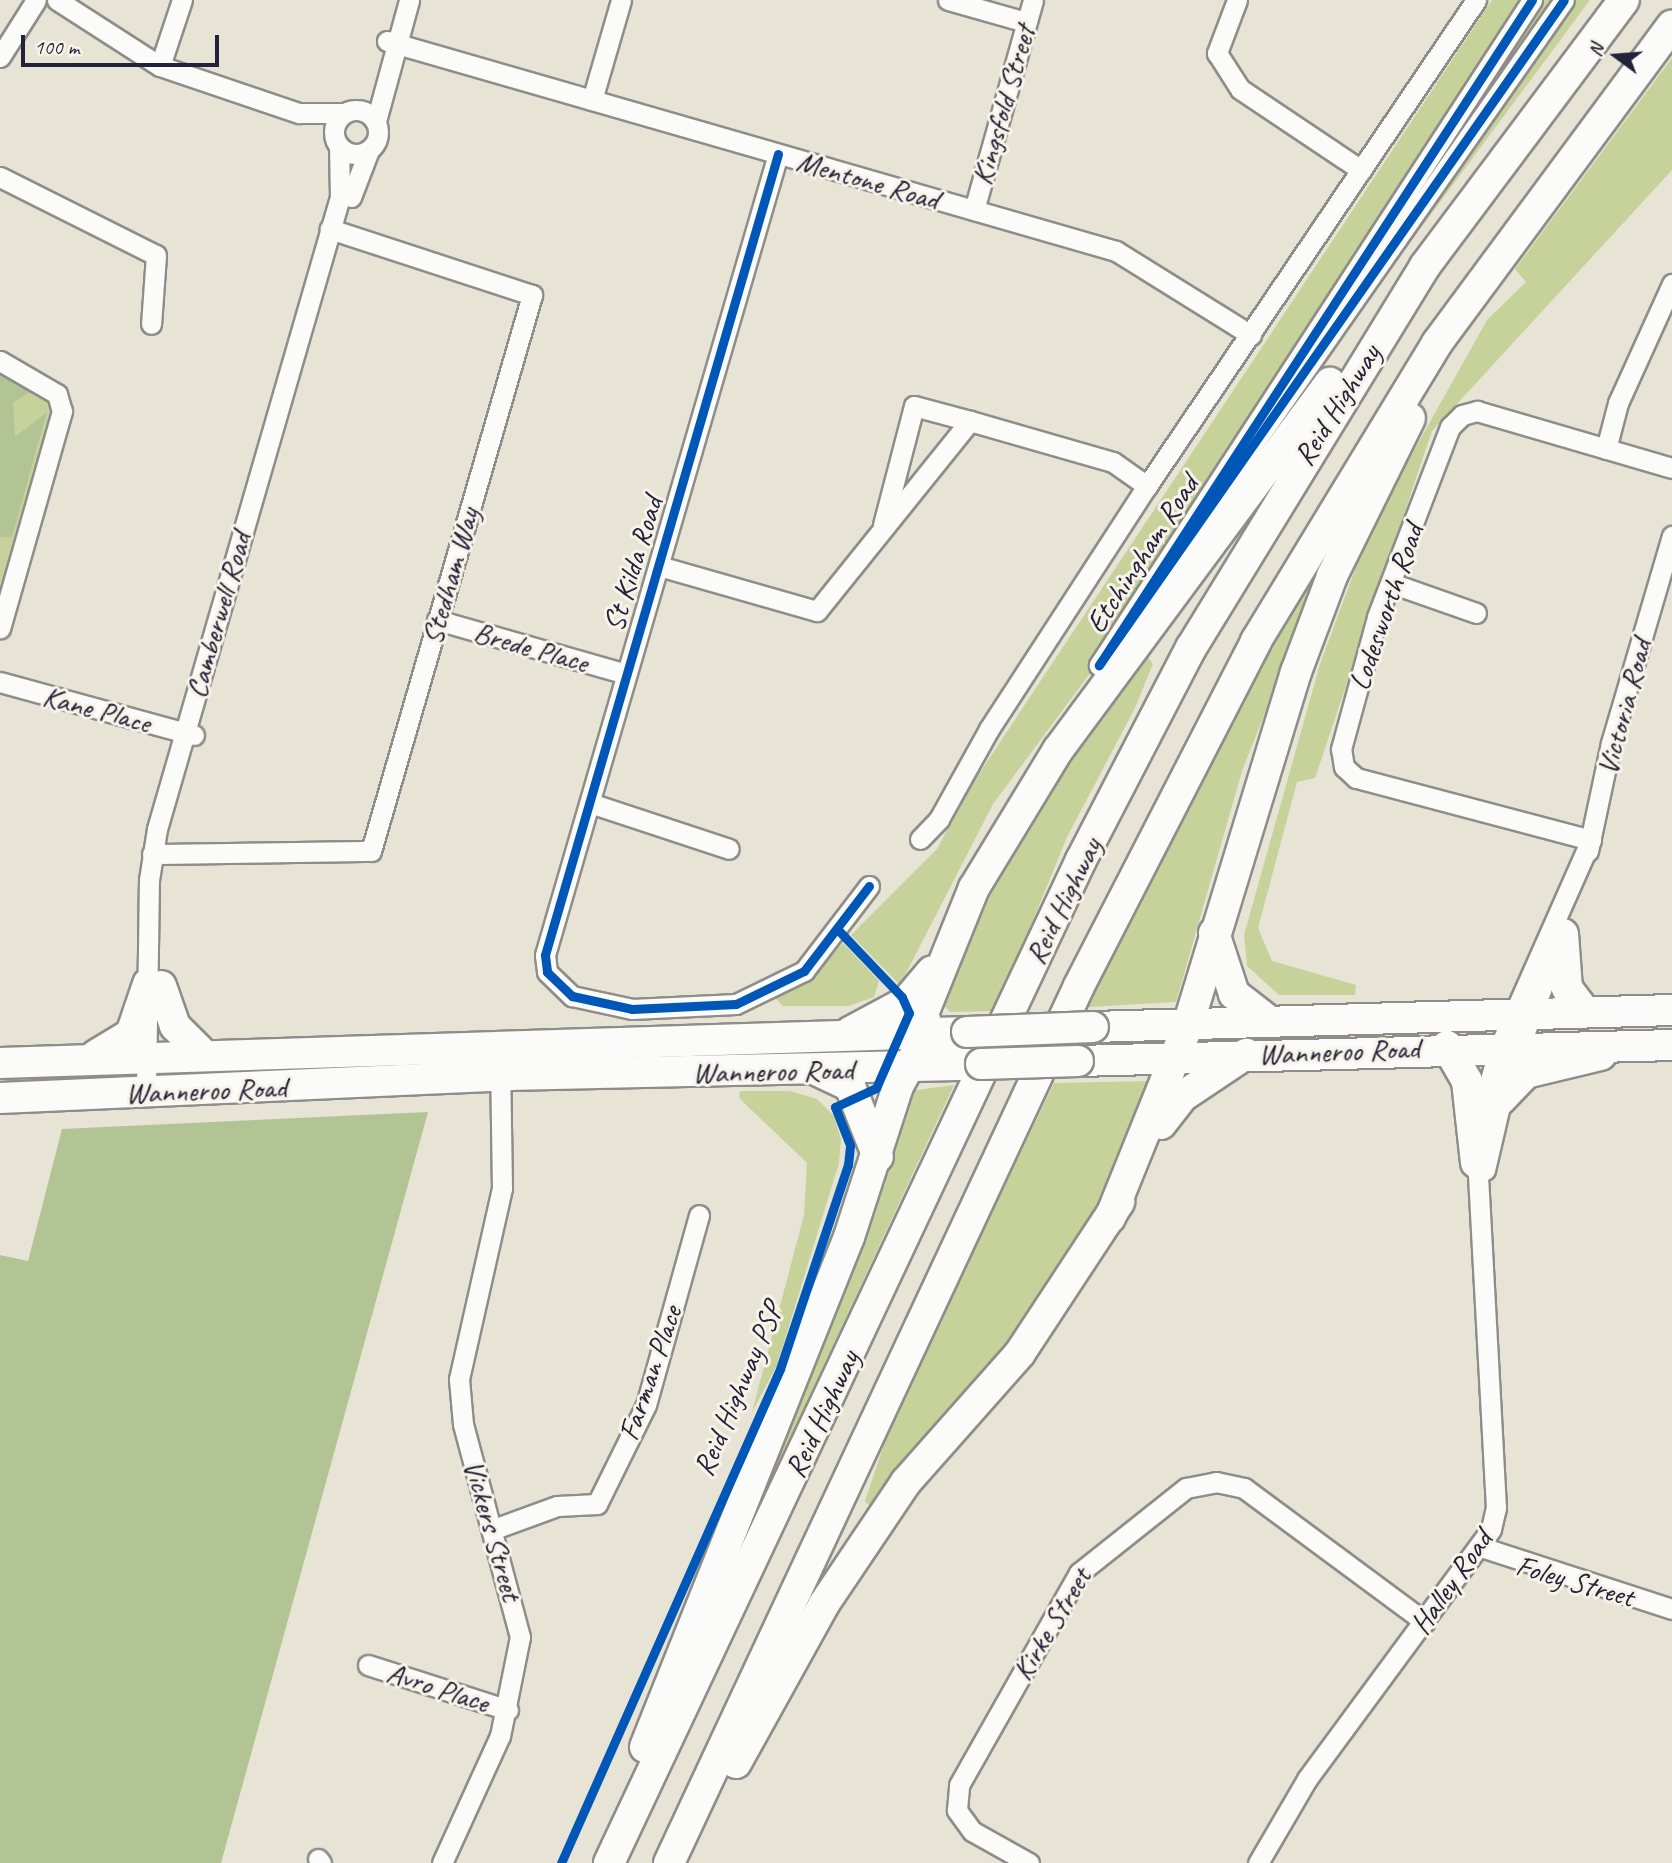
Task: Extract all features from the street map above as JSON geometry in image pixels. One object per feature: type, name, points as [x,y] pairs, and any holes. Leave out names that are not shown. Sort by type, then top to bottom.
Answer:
[{"type":"highway","name":"Reid Highway","points":[[609,1863],[1081,860],[1191,648],[1425,266],[1624,0]]},
{"type":"highway","name":"Reid Highway","points":[[669,1863],[1156,829],[1303,558],[1502,250],[1672,25]]},
{"type":"highway","points":[[1110,1218],[1177,1058],[1259,778],[1332,576],[1502,250]]},
{"type":"highway","points":[[951,1047],[923,1014],[945,954],[1001,836],[1058,750],[1301,418],[1425,266]]},
{"type":"highway","points":[[1214,933],[1234,994],[1269,1021]]},
{"type":"highway","points":[[1563,934],[1567,988],[1586,1012]]},
{"type":"highway","points":[[842,1037],[905,1002],[945,954]]},
{"type":"highway","points":[[154,985],[175,1026],[202,1053]]},
{"type":"highway","points":[[93,1058],[131,1034],[154,985]]},
{"type":"highway","name":"Wanneroo Road","points":[[0,1098],[506,1076],[907,1069],[951,1047],[1094,1027],[1672,1010]]},
{"type":"highway","name":"Wanneroo Road","points":[[0,1063],[202,1053],[842,1037],[1078,1061],[1447,1046],[1659,1045]]},
{"type":"highway","points":[[1500,1100],[1526,1073],[1659,1045]]},
{"type":"highway","points":[[1447,1046],[1467,1081],[1476,1163]]},
{"type":"highway","points":[[677,1863],[824,1604],[906,1482],[1020,1353],[1110,1218],[1183,1096],[1246,1054]]},
{"type":"highway","points":[[604,1863],[878,1157],[907,1069]]},
{"type":"highway","points":[[818,1071],[850,1086],[878,1157]]},
{"type":"street","points":[[0,57],[36,0]]},
{"type":"street","points":[[57,0],[160,66],[299,113],[350,153],[369,150],[379,134],[376,121],[398,0]]},
{"type":"street","points":[[160,66],[182,0]]},
{"type":"street","points":[[337,143],[336,122],[349,111],[391,43],[409,0]]},
{"type":"street","points":[[592,100],[621,0]]},
{"type":"street","points":[[948,0],[1026,22]]},
{"type":"street","name":"Kingsfold Street","points":[[974,210],[1033,0]]},
{"type":"street","points":[[1237,0],[1217,53],[1240,89],[1362,170]]},
{"type":"street","name":"Etchingham Road","points":[[920,839],[939,819],[989,729],[1147,486],[1476,0]]},
{"type":"street","name":"Etchingham Road","points":[[1532,0],[1099,665],[1564,0]]},
{"type":"street","name":"Mentone Road","points":[[391,43],[1116,251],[1251,335]]},
{"type":"street","points":[[299,113],[349,111],[376,121]]},
{"type":"street","name":"Camberwell Road","points":[[336,231],[344,178],[337,143]]},
{"type":"street","name":"Camberwell Road","points":[[153,1092],[158,854],[189,734],[336,231],[369,150]]},
{"type":"street","name":"St Kilda Road","points":[[778,154],[545,956],[556,986],[584,1000],[632,1009],[736,1004],[804,971],[869,886]]},
{"type":"street","points":[[0,177],[156,255],[151,324]]},
{"type":"street","name":"Stedham Way","points":[[158,854],[371,850],[532,295],[336,231]]},
{"type":"street","points":[[1606,449],[1618,403],[1672,284]]},
{"type":"street","points":[[0,361],[57,394],[62,411],[0,628]]},
{"type":"street","points":[[881,532],[914,406],[1113,462],[1147,486]]},
{"type":"street","name":"Lodesworth Road","points":[[1591,840],[1356,778],[1344,767],[1341,749],[1391,583],[1450,427],[1462,415],[1477,411],[1672,468]]},
{"type":"street","points":[[659,566],[817,611],[970,421]]},
{"type":"street","name":"Victoria Road","points":[[1523,1014],[1563,934],[1591,840],[1611,743],[1672,536]]},
{"type":"street","points":[[1391,583],[1476,613]]},
{"type":"street","name":"Brede Place","points":[[437,620],[626,674]]},
{"type":"street","name":"Kane Place","points":[[0,682],[189,734]]},
{"type":"street","points":[[590,803],[729,849]]},
{"type":"street","name":"Victoria Road","points":[[1523,1014],[1591,840]]},
{"type":"street","name":"Halley Road","points":[[1258,1863],[1307,1779],[1481,1548],[1496,1508],[1476,1163],[1481,1103],[1523,1014]]},
{"type":"street","name":"Vickers Street","points":[[442,1863],[508,1710],[520,1637],[494,1529],[463,1424],[458,1379],[502,1188],[512,1174],[505,1044]]},
{"type":"street","name":"Halley Road","points":[[1480,1213],[1510,1045]]},
{"type":"street","name":"Farman Place","points":[[494,1529],[557,1506],[597,1504],[646,1405],[699,1216]]},
{"type":"street","name":"Kirke Street","points":[[1029,1863],[972,1831],[957,1810],[959,1785],[1079,1573],[1186,1488],[1216,1482],[1244,1488],[1425,1622]]},
{"type":"street","name":"Foley Street","points":[[1481,1548],[1672,1609]]},
{"type":"street","name":"Avro Place","points":[[368,1665],[508,1710]]},
{"type":"green space","points":[[1492,0],[1590,0],[993,804],[900,985],[851,935],[937,849],[969,789]]},
{"type":"green space","points":[[1672,58],[1672,170],[1432,431],[1315,778],[1297,782],[1258,928],[1272,961],[1356,985],[1355,995],[1279,995],[1247,966],[1244,935],[1320,664],[1371,527],[1487,320],[1526,282],[1515,269]]},
{"type":"green space","points":[[0,371],[41,393],[51,403],[51,417],[0,594]]},
{"type":"green space","points":[[0,371],[33,390],[13,403],[15,437],[47,412],[12,537],[0,537]]},
{"type":"green space","points":[[1326,545],[1331,548],[1242,771],[1176,1002],[1088,1007],[1209,760]]},
{"type":"green space","points":[[1145,653],[1153,664],[1134,710],[1067,837],[996,1011],[950,1012],[941,1002],[983,892],[1055,774]]},
{"type":"green space","points":[[843,943],[879,981],[874,997],[849,1006],[783,1006],[774,997],[811,976]]},
{"type":"green space","points":[[1153,1081],[1091,1219],[1028,1318],[870,1506],[865,1501],[891,1423],[1054,1083]]},
{"type":"green space","points":[[954,1085],[739,1547],[910,1091]]},
{"type":"green space","points":[[740,1091],[790,1091],[817,1099],[834,1116],[841,1139],[839,1163],[777,1365],[752,1412],[804,1215],[807,1163],[739,1098]]},
{"type":"green space","points":[[428,1112],[221,1863],[0,1863],[0,1255],[28,1261],[62,1129]]},
{"type":"cycle path","points":[[1532,0],[1099,665],[1564,0]]},
{"type":"cycle path","points":[[778,154],[545,955],[547,972],[572,996],[632,1009],[736,1004],[804,971],[869,886]]},
{"type":"cycle path","name":"Reid Highway PSP","points":[[561,1863],[780,1369],[848,1165],[850,1145],[835,1107],[876,1088],[909,1013],[902,997],[840,932]]}]
